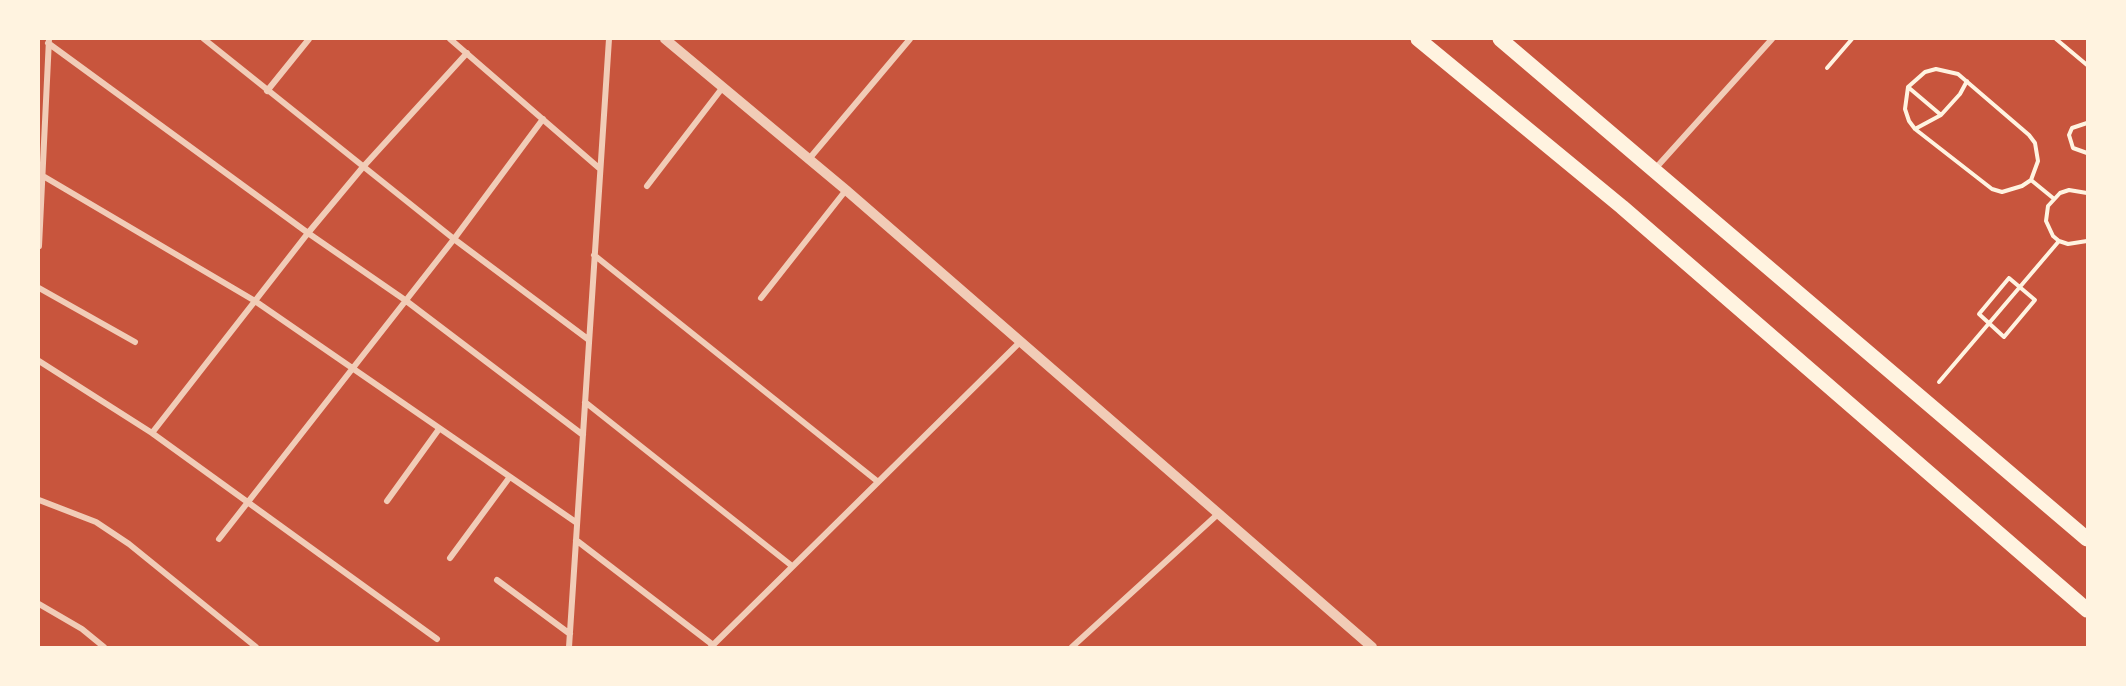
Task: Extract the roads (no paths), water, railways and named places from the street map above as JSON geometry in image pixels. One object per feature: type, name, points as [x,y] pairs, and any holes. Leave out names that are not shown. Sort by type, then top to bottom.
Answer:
[{"type":"main road","points":[[1418,39],[1622,207],[2087,610]]},
{"type":"main road","points":[[1500,39],[2087,539]]},
{"type":"street","points":[[204,39],[454,239],[589,340]]},
{"type":"street","points":[[267,91],[309,39]]},
{"type":"street","points":[[450,39],[599,168]]},
{"type":"street","points":[[570,647],[609,39]]},
{"type":"street","points":[[665,39],[846,190],[1372,647]]},
{"type":"street","points":[[809,159],[910,39]]},
{"type":"street","points":[[1654,170],[1772,39]]},
{"type":"street","points":[[39,246],[49,41]]},
{"type":"street","points":[[49,41],[308,233],[405,300],[583,435]]},
{"type":"street","points":[[152,433],[308,233],[363,167],[467,53]]},
{"type":"street","points":[[648,186],[723,87]]},
{"type":"street","points":[[219,539],[352,366],[454,239],[543,119]]},
{"type":"street","points":[[43,176],[255,301],[577,523]]},
{"type":"street","points":[[761,298],[846,190]]},
{"type":"street","points":[[594,255],[877,481]]},
{"type":"street","points":[[39,288],[135,342]]},
{"type":"street","points":[[576,540],[712,646],[1020,342]]},
{"type":"street","points":[[39,361],[152,433],[437,639]]},
{"type":"street","points":[[585,402],[792,566]]},
{"type":"street","points":[[387,501],[439,429]]},
{"type":"street","points":[[450,558],[509,478]]},
{"type":"street","points":[[39,500],[96,522],[147,558],[256,647]]},
{"type":"street","points":[[1072,647],[1218,514]]},
{"type":"street","points":[[497,580],[570,634]]},
{"type":"street","points":[[39,604],[82,629],[104,647]]}]
